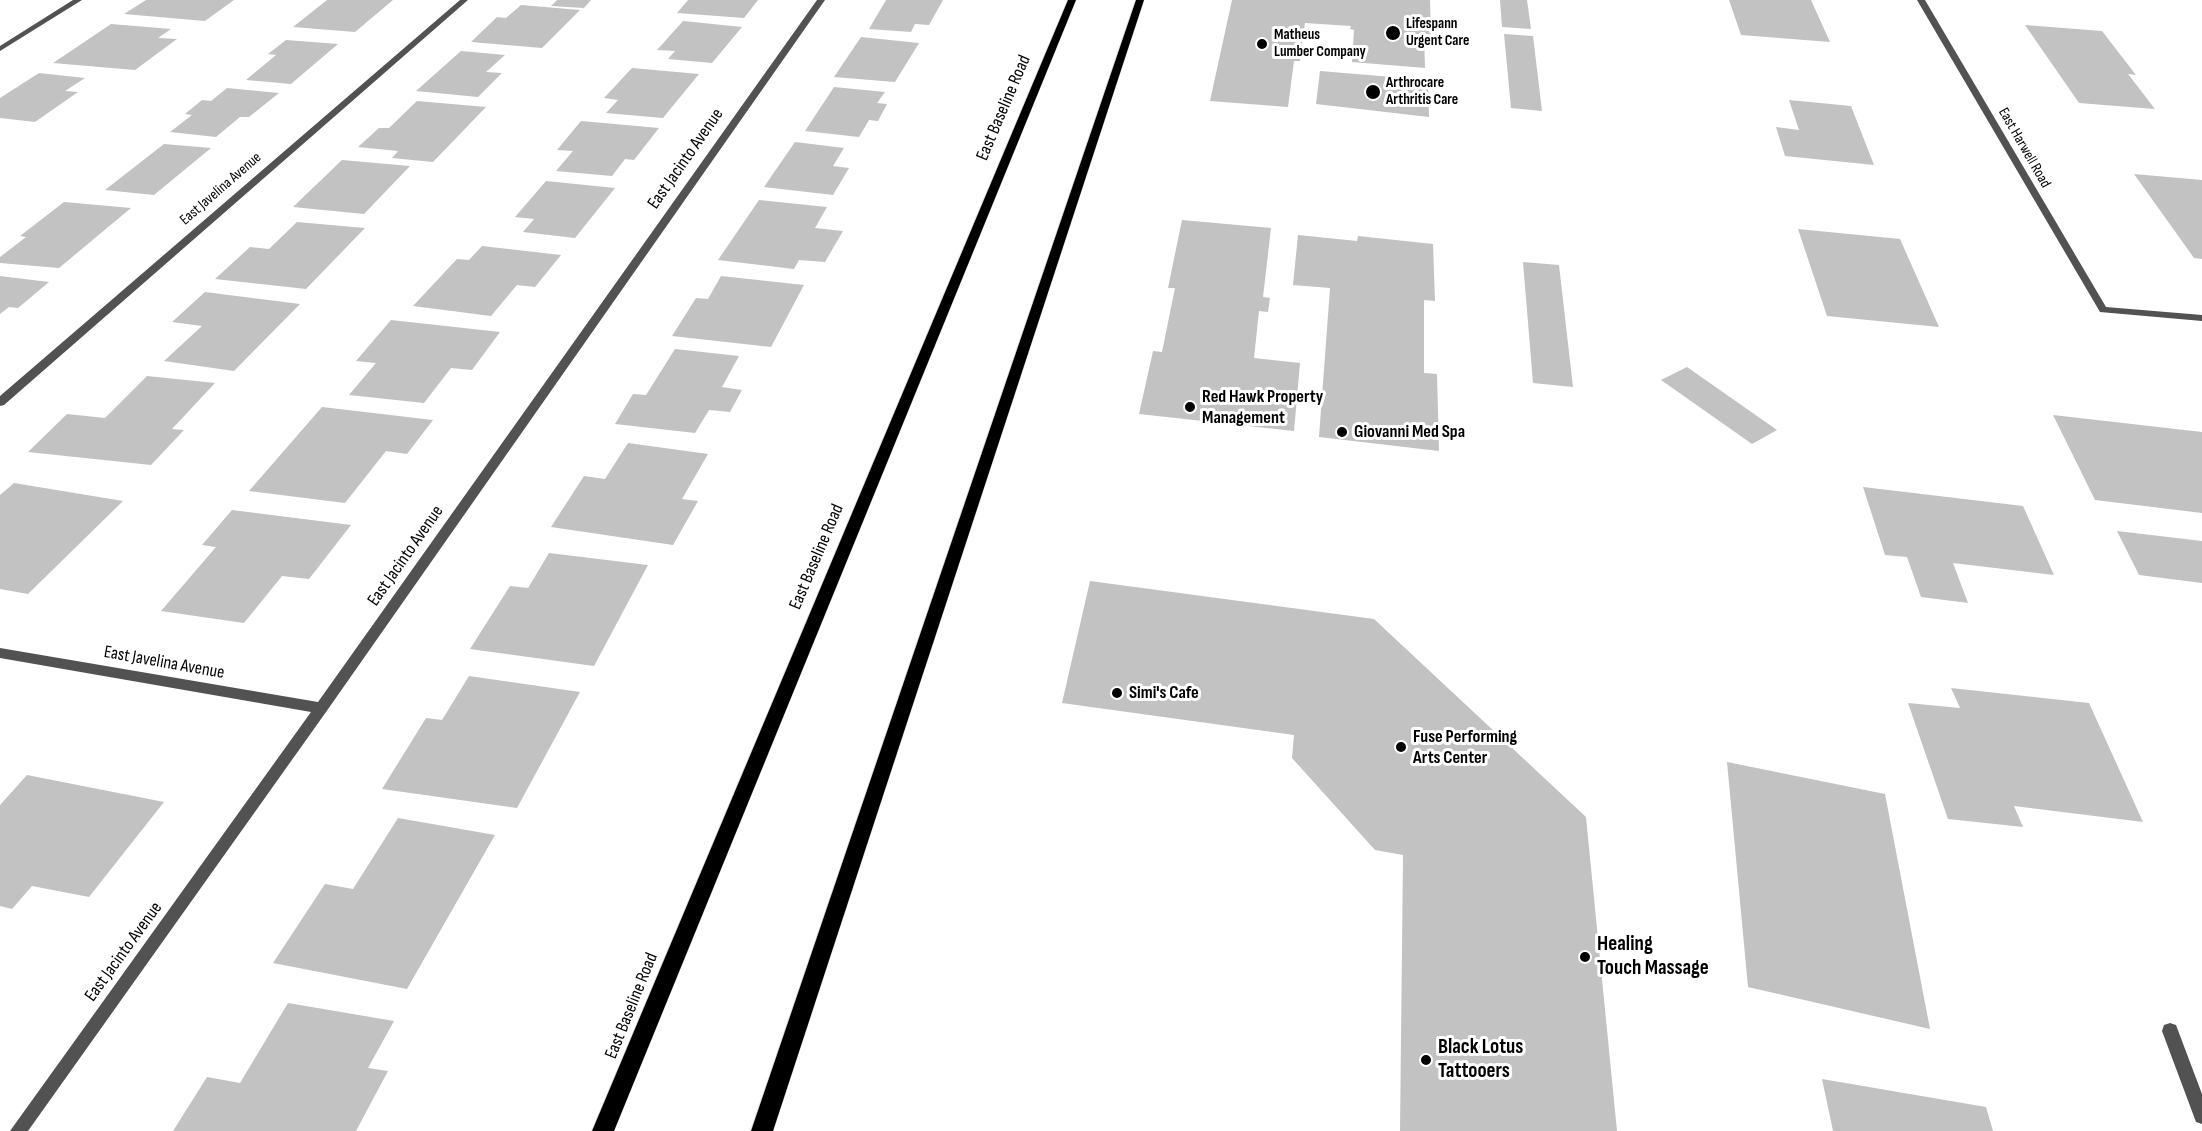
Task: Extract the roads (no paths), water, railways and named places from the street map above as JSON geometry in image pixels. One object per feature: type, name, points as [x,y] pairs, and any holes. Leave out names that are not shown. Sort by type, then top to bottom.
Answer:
[{"type":"main road","name":"East Baseline Road","points":[[603,1131],[1072,0]]},
{"type":"main road","points":[[762,1131],[1140,0]]},
{"type":"street","points":[[0,50],[78,0]]},
{"type":"street","name":"East Javelina Avenue","points":[[0,402],[464,0]]},
{"type":"street","name":"East Jacinto Avenue","points":[[18,1131],[321,708],[821,0]]},
{"type":"street","name":"East Harwell Road","points":[[1921,0],[2103,310],[2202,318]]},
{"type":"street","name":"East Javelina Avenue","points":[[0,652],[321,708]]},
{"type":"street","points":[[2170,1031],[2202,1116]]},
{"type":"place","name":"Lifespann Urgent Care","points":[[1393,33]]},
{"type":"place","name":"Matheus Lumber Company","points":[[1262,44]]},
{"type":"place","name":"Arthrocare Arthritis Care","points":[[1373,92]]},
{"type":"place","name":"Red Hawk Property Management","points":[[1190,407]]},
{"type":"place","name":"Giovanni Med Spa","points":[[1342,432]]},
{"type":"place","name":"Simi's Cafe","points":[[1117,693]]},
{"type":"place","name":"Fuse Performing Arts Center","points":[[1401,747]]},
{"type":"place","name":"Healing Touch Massage","points":[[1585,957]]},
{"type":"place","name":"Black Lotus Tattooers","points":[[1426,1060]]}]
